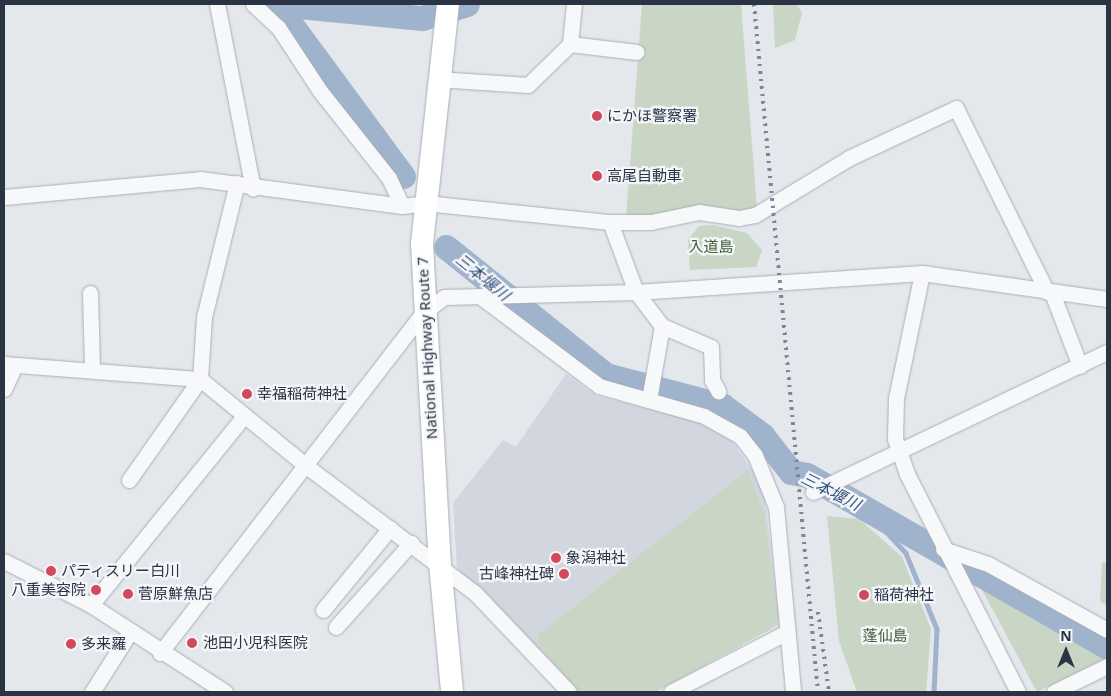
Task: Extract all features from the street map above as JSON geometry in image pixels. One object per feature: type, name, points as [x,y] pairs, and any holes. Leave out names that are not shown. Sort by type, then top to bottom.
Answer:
[{"type":"highway","name":"National Highway Route 7","points":[[448,4],[437,79],[425,203],[423,313],[440,564],[452,692]]},
{"type":"street","points":[[217,4],[253,189]]},
{"type":"street","points":[[253,4],[278,27],[320,91],[389,178],[402,206]]},
{"type":"street","points":[[437,79],[528,85],[570,44],[574,4]]},
{"type":"street","points":[[570,44],[637,52]]},
{"type":"street","points":[[4,197],[200,179],[237,183],[253,189],[402,206],[425,203],[610,222],[651,222],[699,212],[739,218],[755,215],[849,158],[956,108],[1049,292],[1080,366]]},
{"type":"street","points":[[129,480],[200,379],[204,317],[237,183]]},
{"type":"street","points":[[610,222],[636,292],[662,326],[711,347],[712,380],[718,390]]},
{"type":"street","points":[[922,273],[893,419],[898,454],[943,548],[1018,692]]},
{"type":"street","points":[[160,653],[423,313],[444,297],[513,297],[636,292],[922,273],[1107,299]]},
{"type":"street","points":[[90,293],[92,370]]},
{"type":"street","points":[[481,297],[599,386],[704,416],[740,436],[755,454],[776,507],[794,692]]},
{"type":"street","points":[[649,400],[662,326]]},
{"type":"street","points":[[813,492],[898,454],[1107,352]]},
{"type":"street","points":[[4,388],[10,365],[200,379],[305,465],[440,564],[476,594],[569,692]]},
{"type":"street","points":[[91,605],[244,416]]},
{"type":"street","points":[[323,610],[390,528]]},
{"type":"street","points":[[336,627],[411,543]]},
{"type":"street","points":[[943,548],[988,564],[1107,630]]},
{"type":"street","points":[[4,561],[91,605],[160,653],[225,692]]},
{"type":"street","points":[[92,692],[130,632]]},
{"type":"street","points":[[671,692],[787,632]]},
{"type":"street","points":[[1054,692],[1107,666]]},
{"type":"shaded area","points":[[566,374],[597,396],[707,424],[732,441],[763,485],[780,624],[656,692],[574,692],[457,568],[453,503],[503,440],[516,447]]},
{"type":"green space","points":[[642,4],[741,4],[757,209],[736,214],[626,219]]},
{"type":"green space","points":[[773,4],[797,4],[802,13],[795,40],[775,48]]},
{"type":"green space","name":"入道島","points":[[713,225],[747,233],[762,250],[756,267],[690,270],[688,240],[699,226]]},
{"type":"green space","points":[[748,470],[764,513],[778,619],[771,629],[655,692],[579,692],[538,643],[538,635]]},
{"type":"green space","name":"蓬仙島","points":[[827,516],[859,519],[902,557],[931,629],[926,692],[857,692],[839,641]]},
{"type":"green space","points":[[1102,563],[1107,563],[1107,606],[1100,601]]},
{"type":"green space","points":[[981,588],[1107,657],[1107,658],[1037,692]]},
{"type":"waterway","name":"三本堰川","points":[[276,4],[403,176]]},
{"type":"waterway","points":[[278,4],[422,18],[467,4]]},
{"type":"waterway","name":"三本堰川","points":[[446,247],[606,375],[723,406],[762,435],[791,472],[807,475],[1107,647]]},
{"type":"waterway","points":[[867,511],[906,553],[937,629],[934,692]]},
{"type":"railway","points":[[754,4],[818,692]]},
{"type":"railway","points":[[818,612],[829,692]]},
{"type":"place","name":"にかほ警察署","points":[[597,116]]},
{"type":"place","name":"高尾自動車","points":[[597,176]]},
{"type":"place","name":"幸福稲荷神社","points":[[247,394]]},
{"type":"place","name":"象潟神社","points":[[556,558]]},
{"type":"place","name":"パティスリー白川","points":[[51,571]]},
{"type":"place","name":"古峰神社碑","points":[[564,574]]},
{"type":"place","name":"八重美容院","points":[[96,590]]},
{"type":"place","name":"菅原鮮魚店","points":[[128,594]]},
{"type":"place","name":"稲荷神社","points":[[864,595]]},
{"type":"place","name":"池田小児科医院","points":[[192,643]]},
{"type":"place","name":"多来羅","points":[[71,644]]}]
